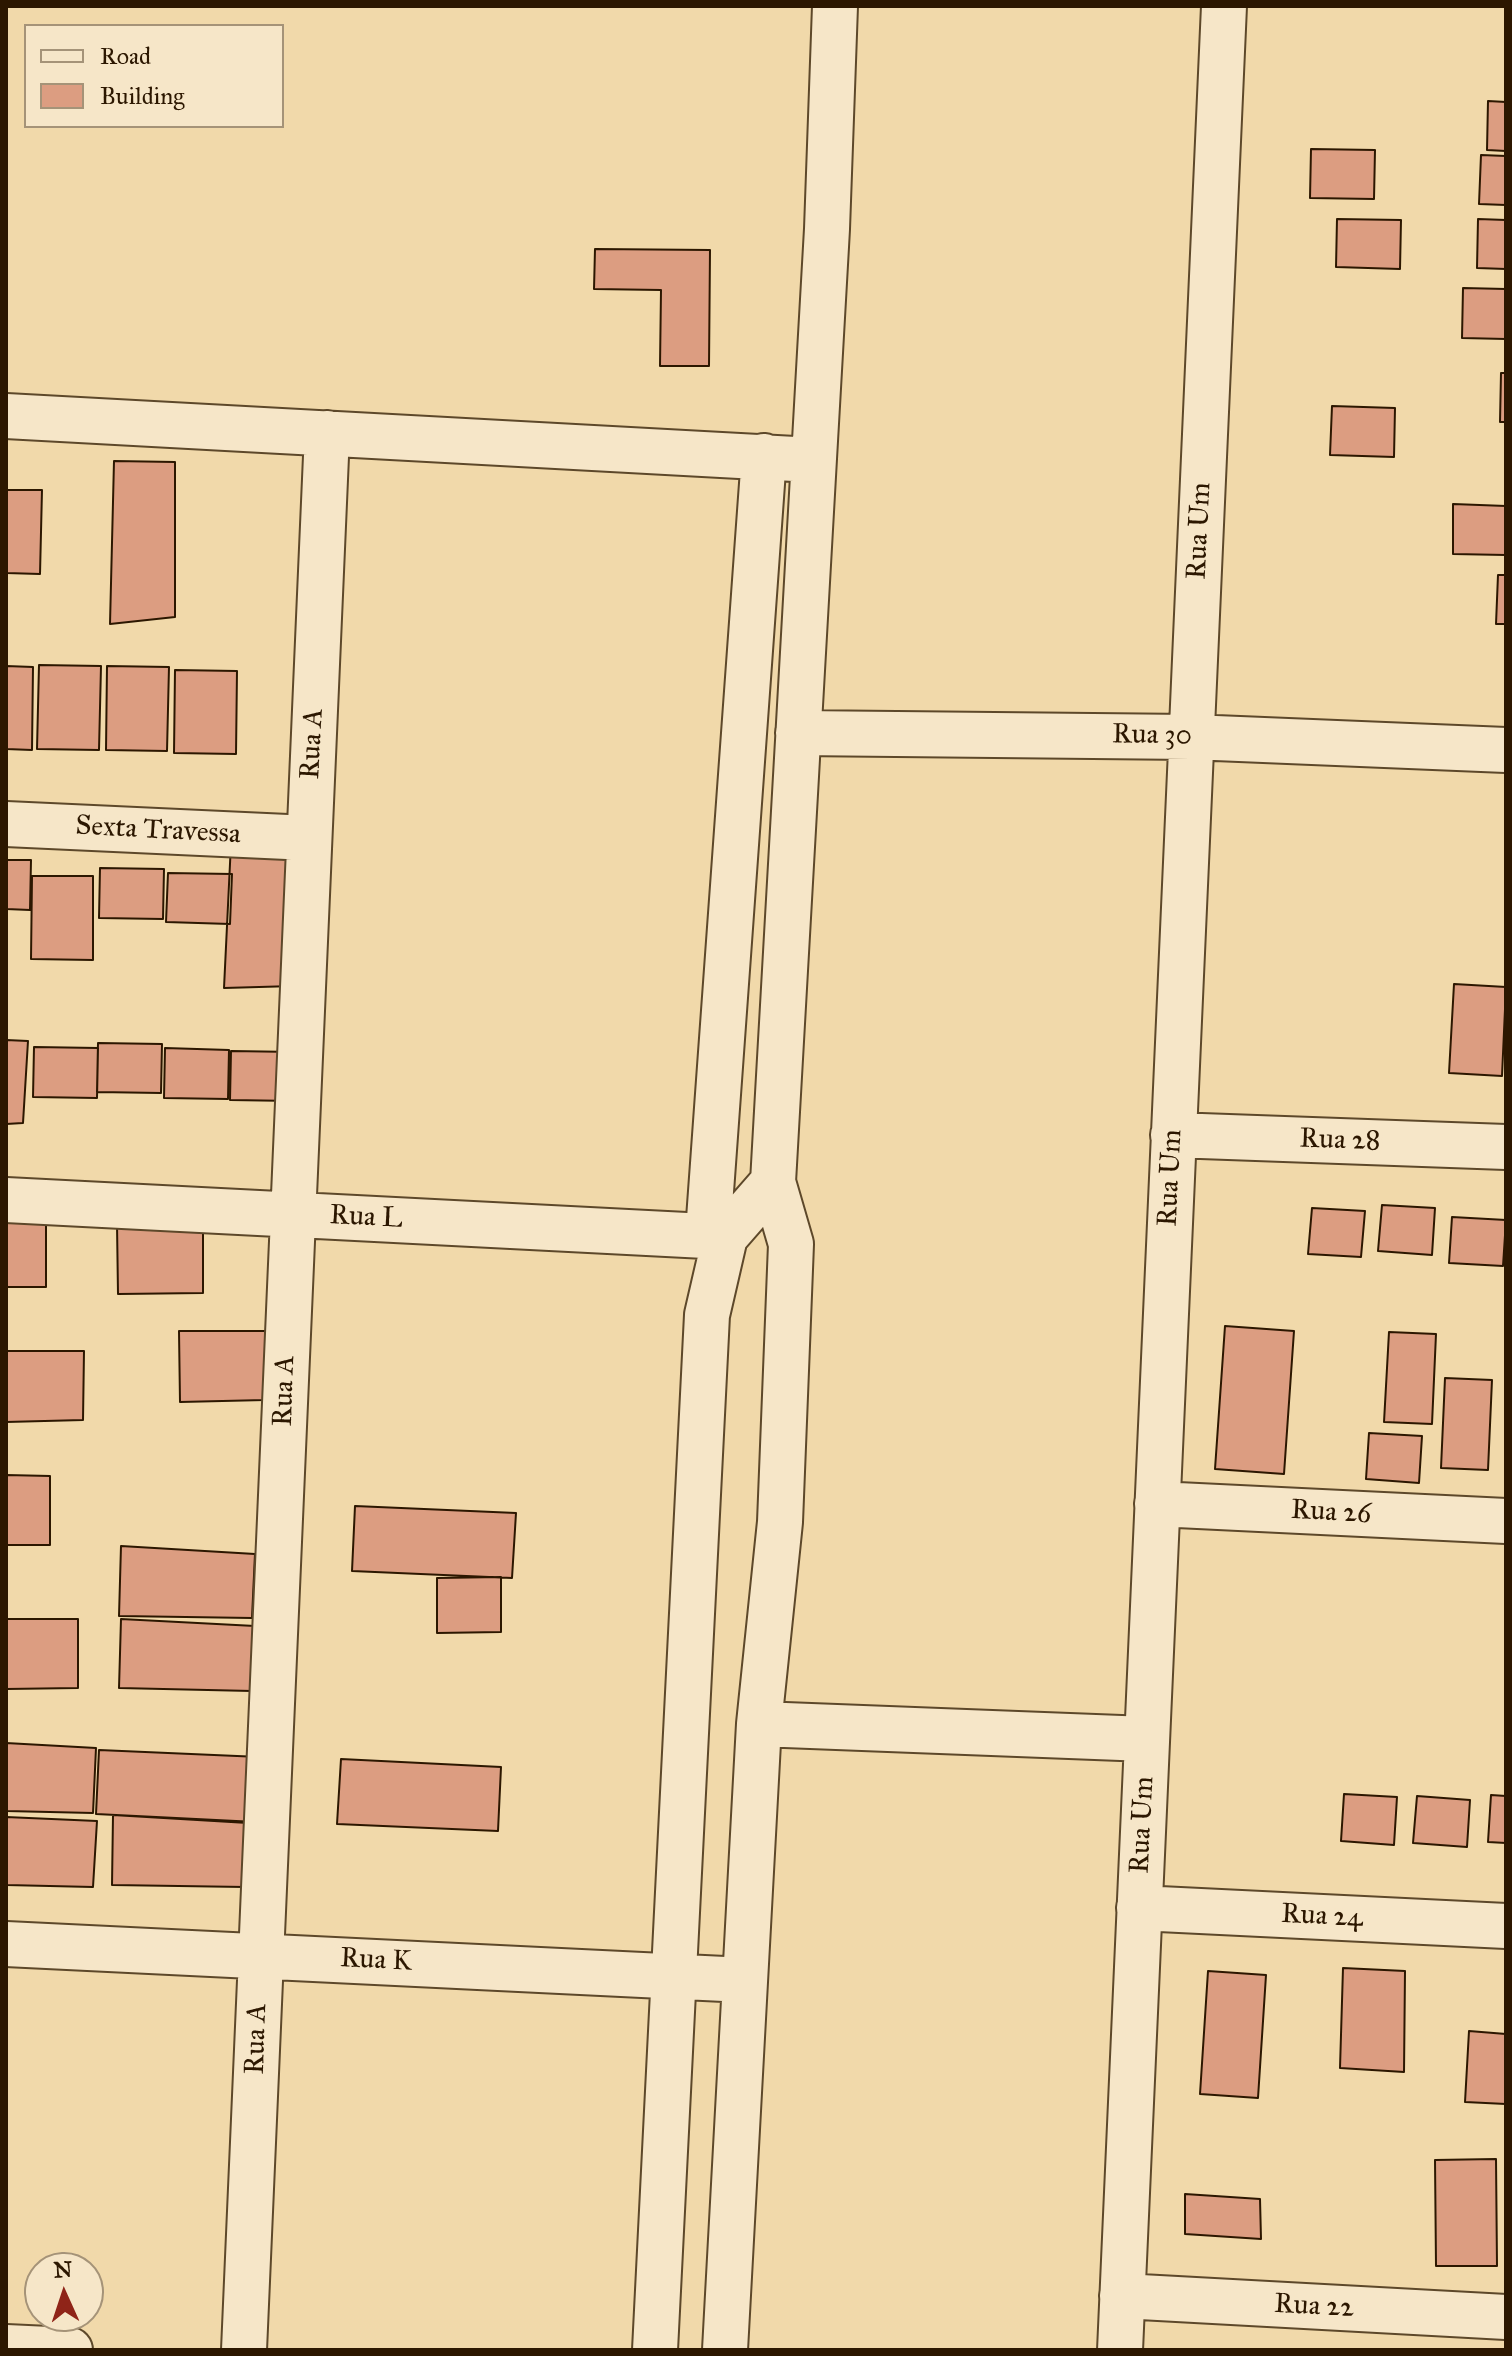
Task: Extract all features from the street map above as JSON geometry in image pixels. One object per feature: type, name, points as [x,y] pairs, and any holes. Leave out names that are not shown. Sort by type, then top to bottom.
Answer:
[{"type":"street","points":[[725,2350],[759,1724],[780,1522],[791,1244],[773,1182],[835,6]]},
{"type":"street","name":"Rua Um","points":[[1120,2350],[1224,6]]},
{"type":"street","points":[[6,416],[813,460]]},
{"type":"street","name":"Rua A","points":[[244,2350],[327,433]]},
{"type":"street","points":[[655,2350],[707,1315],[717,1235],[764,456]]},
{"type":"street","name":"Rua 30","points":[[798,733],[1191,737],[1506,750]]},
{"type":"street","name":"Sexta Travessa","points":[[6,824],[309,838]]},
{"type":"street","name":"Rua 28","points":[[1173,1135],[1506,1147]]},
{"type":"street","points":[[717,1235],[773,1182]]},
{"type":"street","name":"Rua L","points":[[6,1200],[717,1235]]},
{"type":"street","name":"Rua 26","points":[[1157,1504],[1506,1521]]},
{"type":"street","points":[[759,1724],[1147,1739]]},
{"type":"street","name":"Rua 24","points":[[1139,1908],[1506,1926]]},
{"type":"street","name":"Rua K","points":[[6,1944],[745,1980]]},
{"type":"street","name":"Rua 22","points":[[1122,2296],[1506,2317]]},
{"type":"street","points":[[6,2347],[70,2350]]},
{"type":"building","points":[[1488,101],[1506,102],[1506,151],[1487,150]]},
{"type":"building","points":[[1311,149],[1375,150],[1374,199],[1310,198]]},
{"type":"building","points":[[1481,155],[1506,156],[1506,205],[1479,204]]},
{"type":"building","points":[[1337,219],[1401,220],[1400,269],[1336,267]]},
{"type":"building","points":[[1478,219],[1506,220],[1506,269],[1477,268]]},
{"type":"building","points":[[595,249],[710,250],[709,366],[660,366],[661,290],[594,289]]},
{"type":"building","points":[[1463,288],[1506,289],[1506,339],[1462,338]]},
{"type":"building","points":[[1501,373],[1506,373],[1506,422],[1500,422]]},
{"type":"building","points":[[1332,406],[1395,408],[1394,457],[1330,455]]},
{"type":"building","points":[[114,461],[175,462],[175,617],[110,624]]},
{"type":"building","points":[[6,490],[42,490],[40,574],[6,573]]},
{"type":"building","points":[[1453,504],[1506,506],[1506,555],[1453,554]]},
{"type":"building","points":[[1498,575],[1506,575],[1506,624],[1496,624]]},
{"type":"building","points":[[39,665],[101,666],[99,750],[37,749]]},
{"type":"building","points":[[6,666],[33,667],[32,750],[6,749]]},
{"type":"building","points":[[107,666],[169,667],[167,751],[106,750]]},
{"type":"building","points":[[175,670],[237,671],[236,754],[174,753]]},
{"type":"building","points":[[231,843],[300,846],[294,986],[224,988]]},
{"type":"building","points":[[6,860],[31,860],[30,910],[6,909]]},
{"type":"building","points":[[100,868],[164,869],[163,919],[99,918]]},
{"type":"building","points":[[168,873],[232,874],[230,924],[166,922]]},
{"type":"building","points":[[32,876],[93,876],[93,960],[31,959]]},
{"type":"building","points":[[1454,984],[1506,987],[1502,1076],[1449,1073]]},
{"type":"building","points":[[6,1040],[28,1041],[23,1123],[6,1124]]},
{"type":"building","points":[[98,1043],[162,1044],[161,1093],[97,1092]]},
{"type":"building","points":[[34,1047],[98,1048],[97,1098],[33,1097]]},
{"type":"building","points":[[165,1048],[229,1050],[228,1099],[164,1098]]},
{"type":"building","points":[[231,1051],[295,1052],[294,1101],[230,1100]]},
{"type":"building","points":[[1382,1205],[1435,1208],[1432,1255],[1378,1251]]},
{"type":"building","points":[[1312,1208],[1365,1211],[1361,1257],[1308,1254]]},
{"type":"building","points":[[6,1217],[46,1217],[46,1287],[6,1287]]},
{"type":"building","points":[[1452,1217],[1506,1220],[1503,1266],[1449,1263]]},
{"type":"building","points":[[117,1224],[203,1224],[203,1293],[118,1294]]},
{"type":"building","points":[[1225,1326],[1294,1331],[1284,1474],[1215,1469]]},
{"type":"building","points":[[179,1331],[265,1331],[265,1400],[180,1402]]},
{"type":"building","points":[[1389,1332],[1436,1334],[1432,1424],[1384,1422]]},
{"type":"building","points":[[6,1351],[84,1351],[83,1420],[6,1422]]},
{"type":"building","points":[[1445,1378],[1492,1380],[1488,1470],[1441,1468]]},
{"type":"building","points":[[1369,1433],[1422,1436],[1419,1483],[1366,1479]]},
{"type":"building","points":[[6,1475],[50,1476],[50,1545],[6,1545]]},
{"type":"building","points":[[355,1506],[516,1513],[512,1578],[352,1571]]},
{"type":"building","points":[[121,1546],[255,1554],[252,1618],[119,1616]]},
{"type":"building","points":[[501,1577],[501,1632],[437,1633],[437,1578]]},
{"type":"building","points":[[6,1619],[78,1619],[78,1688],[6,1689]]},
{"type":"building","points":[[121,1619],[255,1626],[252,1691],[119,1688]]},
{"type":"building","points":[[6,1743],[96,1748],[93,1813],[6,1811]]},
{"type":"building","points":[[99,1750],[260,1757],[256,1822],[96,1814]]},
{"type":"building","points":[[341,1759],[501,1767],[498,1831],[337,1824]]},
{"type":"building","points":[[1344,1794],[1397,1797],[1394,1845],[1341,1841]]},
{"type":"building","points":[[1491,1795],[1506,1796],[1506,1843],[1488,1842]]},
{"type":"building","points":[[1417,1796],[1470,1800],[1467,1847],[1413,1843]]},
{"type":"building","points":[[113,1815],[248,1823],[245,1887],[112,1885]]},
{"type":"building","points":[[6,1817],[97,1821],[93,1887],[6,1885]]},
{"type":"building","points":[[1343,1968],[1405,1971],[1404,2072],[1340,2068]]},
{"type":"building","points":[[1208,1971],[1266,1975],[1258,2098],[1200,2094]]},
{"type":"building","points":[[1469,2031],[1506,2034],[1506,2104],[1465,2102]]},
{"type":"building","points":[[1496,2159],[1497,2266],[1436,2266],[1435,2160]]},
{"type":"building","points":[[1185,2194],[1260,2199],[1261,2239],[1185,2234]]}]
